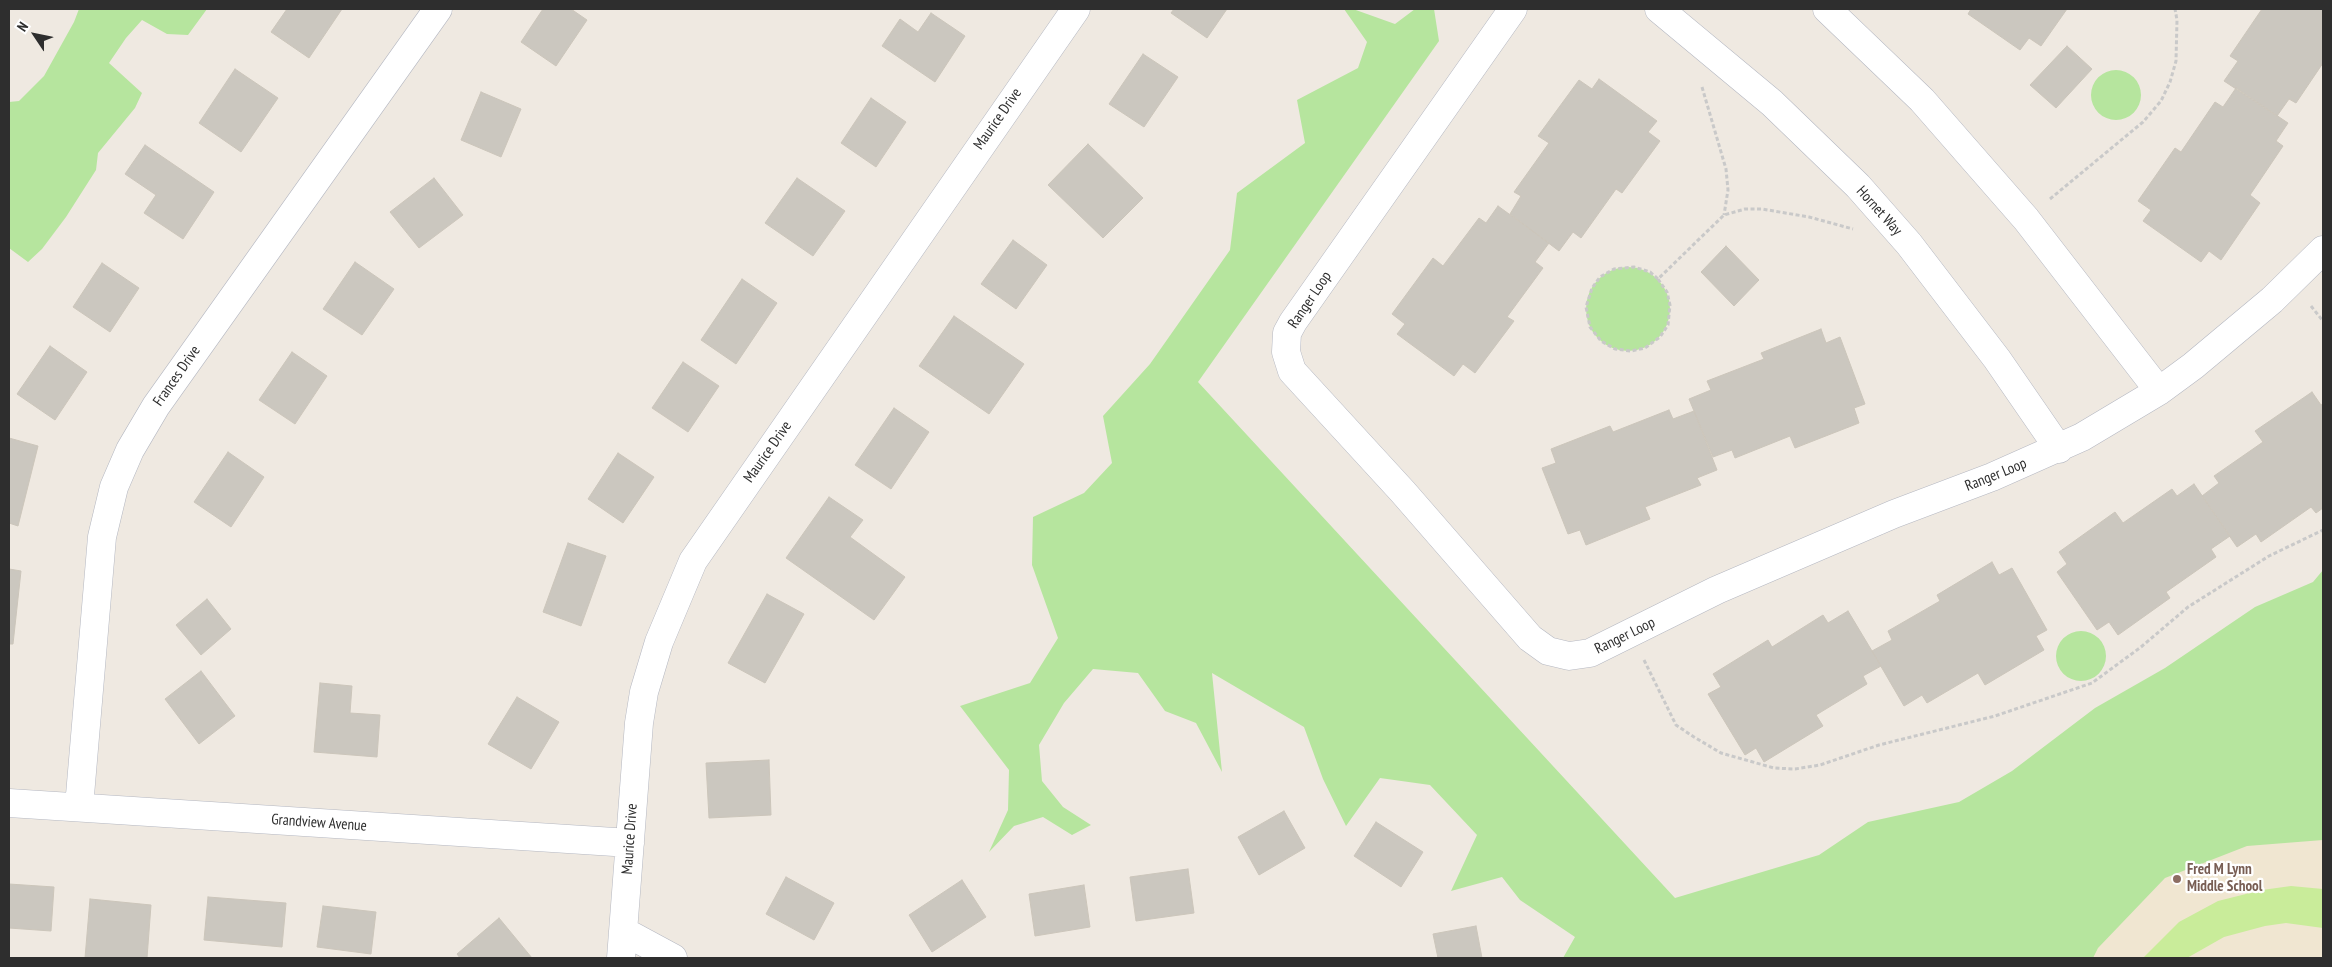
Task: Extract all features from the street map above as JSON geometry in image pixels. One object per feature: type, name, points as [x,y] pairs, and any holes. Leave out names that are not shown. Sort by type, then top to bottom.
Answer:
[{"type":"street","name":"Frances Drive","points":[[79,808],[102,536],[114,487],[130,450],[156,406],[438,9]]},
{"type":"street","name":"Maurice Drive","points":[[621,958],[639,723],[644,692],[659,642],[693,561],[1010,101],[1076,9]]},
{"type":"street","name":"Ranger Loop","points":[[1514,9],[1293,322],[1288,333],[1286,352],[1292,371],[1403,492],[1530,638],[1548,650],[1569,656],[1590,653],[1717,590],[1894,514],[1992,478],[2059,449],[2159,391],[2193,366],[2272,300],[2323,250]]},
{"type":"street","name":"Hornet Way","points":[[1659,9],[1772,103],[1858,186],[1909,244],[1985,343],[2059,449]]},
{"type":"street","points":[[1827,9],[1922,100],[2026,218],[2159,391]]},
{"type":"street","name":"Grandview Avenue","points":[[9,803],[630,843]]},
{"type":"street","points":[[623,931],[673,958]]},
{"type":"path","points":[[2026,218],[2143,122],[2161,101],[2170,82],[2176,61],[2177,20],[2175,9]]},
{"type":"path","points":[[1702,86],[1726,169],[1728,190],[1724,215]]},
{"type":"path","points":[[1658,279],[1724,215],[1745,209],[1809,217],[1854,229]]},
{"type":"path","points":[[1634,267],[1650,272],[1658,279],[1667,292],[1670,305],[1668,324],[1660,337],[1645,348],[1631,351],[1615,349],[1601,341],[1590,327],[1586,307],[1592,288],[1600,277],[1614,269],[1634,267]]},
{"type":"path","points":[[1631,632],[1676,725],[1721,753],[1774,768],[1795,769],[1820,765],[1879,745],[1995,716],[2092,683],[2141,647],[2188,607],[2269,556],[2323,530]]},
{"type":"shaded area","name":"Fred M Lynn Middle School","points":[[2323,731],[2323,958],[2009,958]]},
{"type":"green space","points":[[79,9],[207,9],[188,35],[167,34],[142,20],[126,38],[109,63],[142,93],[135,108],[98,153],[96,170],[66,217],[42,249],[28,262],[9,248],[9,102],[19,101],[44,76],[74,22]]},
{"type":"green space","points":[[1344,9],[1353,9],[1395,24],[1415,9],[1434,9],[1439,41],[1198,382],[1675,898],[1819,855],[1868,822],[1959,802],[2012,771],[2095,708],[2165,668],[2255,607],[2313,582],[2323,570],[2323,840],[2247,846],[2165,878],[2098,948],[2093,958],[1563,958],[1575,937],[1520,900],[1502,877],[1451,891],[1477,835],[1430,785],[1380,778],[1346,826],[1323,779],[1304,727],[1212,673],[1222,772],[1196,723],[1165,711],[1138,673],[1093,669],[1064,703],[1039,745],[1042,781],[1063,807],[1091,825],[1072,835],[1043,817],[1014,826],[989,852],[1008,810],[1009,770],[960,706],[1030,683],[1058,638],[1032,565],[1033,517],[1084,493],[1112,463],[1103,416],[1150,364],[1230,250],[1237,193],[1305,143],[1297,100],[1358,68],[1367,42]]},
{"type":"green space","points":[[2116,70],[2130,74],[2137,81],[2141,95],[2137,109],[2130,116],[2116,120],[2102,116],[2095,109],[2091,95],[2095,81],[2102,74]]},
{"type":"green space","points":[[1628,267],[1644,270],[1658,279],[1667,293],[1670,309],[1667,325],[1658,339],[1644,348],[1628,351],[1612,348],[1598,339],[1589,325],[1586,309],[1589,293],[1598,279],[1612,270]]},
{"type":"green space","points":[[2081,631],[2095,635],[2102,642],[2106,656],[2102,670],[2095,677],[2081,681],[2067,677],[2060,670],[2056,656],[2060,642],[2067,635]]},
{"type":"green space","points":[[2291,886],[2323,889],[2323,928],[2286,923],[2265,926],[2224,937],[2187,958],[2143,958],[2179,922],[2218,901],[2262,890]]},
{"type":"building","points":[[287,9],[342,9],[309,58],[271,32]]},
{"type":"building","points":[[543,9],[571,9],[587,20],[556,66],[521,42]]},
{"type":"building","points":[[1174,9],[1227,9],[1207,38],[1171,13]]},
{"type":"building","points":[[1971,9],[2067,9],[2041,46],[2029,38],[2020,50],[1968,14]]},
{"type":"building","points":[[2262,9],[2323,9],[2323,63],[2296,103],[2289,99],[2277,116],[2224,81],[2238,61],[2230,56]]},
{"type":"building","points":[[931,13],[965,36],[935,82],[882,46],[900,19],[918,32]]},
{"type":"building","points":[[2067,46],[2092,69],[2056,108],[2030,85]]},
{"type":"building","points":[[1143,54],[1178,77],[1144,127],[1109,104]]},
{"type":"building","points":[[235,69],[278,98],[241,152],[199,123]]},
{"type":"building","points":[[1599,79],[1657,121],[1648,132],[1660,141],[1622,193],[1616,189],[1581,238],[1573,232],[1559,251],[1510,214],[1521,196],[1514,192],[1549,143],[1538,136],[1579,80],[1592,89]]},
{"type":"building","points":[[2236,88],[2288,123],[2276,141],[2283,146],[2250,195],[2260,203],[2221,260],[2209,251],[2201,262],[2143,221],[2151,210],[2138,201],[2175,148],[2181,152],[2215,102],[2223,107]]},
{"type":"building","points":[[481,92],[521,109],[501,157],[461,140]]},
{"type":"building","points":[[871,98],[906,122],[876,167],[841,143]]},
{"type":"building","points":[[1088,144],[1143,198],[1103,238],[1048,185]]},
{"type":"building","points":[[145,145],[214,192],[183,239],[144,213],[156,195],[125,174]]},
{"type":"building","points":[[434,178],[463,215],[419,248],[390,212]]},
{"type":"building","points":[[797,178],[845,211],[813,256],[765,223]]},
{"type":"building","points":[[1498,206],[1549,243],[1535,262],[1543,268],[1507,317],[1514,321],[1475,373],[1463,364],[1454,376],[1397,334],[1405,324],[1392,314],[1433,258],[1443,266],[1479,218],[1486,223]]},
{"type":"building","points":[[1013,240],[1047,265],[1016,309],[981,284]]},
{"type":"building","points":[[1726,246],[1759,280],[1734,306],[1701,272]]},
{"type":"building","points":[[355,262],[394,289],[362,335],[323,309]]},
{"type":"building","points":[[102,263],[139,288],[110,332],[73,307]]},
{"type":"building","points":[[742,279],[777,303],[736,364],[701,340]]},
{"type":"building","points":[[954,316],[1024,364],[989,414],[919,366]]},
{"type":"building","points":[[1821,329],[1826,343],[1840,337],[1865,404],[1854,408],[1859,423],[1795,448],[1790,436],[1735,458],[1732,450],[1713,457],[1689,399],[1711,390],[1707,381],[1764,359],[1761,353]]},
{"type":"building","points":[[50,346],[87,372],[55,420],[17,394]]},
{"type":"building","points":[[292,352],[327,376],[295,424],[259,400]]},
{"type":"building","points":[[683,362],[719,386],[688,432],[652,408]]},
{"type":"building","points":[[2312,392],[2321,405],[2323,404],[2323,508],[2316,513],[2311,507],[2261,542],[2256,534],[2237,547],[2202,496],[2219,483],[2214,476],[2263,442],[2255,431]]},
{"type":"building","points":[[894,408],[929,432],[891,489],[855,465]]},
{"type":"building","points":[[1669,410],[1673,419],[1694,411],[1717,470],[1697,478],[1701,485],[1645,507],[1650,519],[1586,545],[1580,530],[1568,534],[1542,468],[1556,463],[1551,449],[1610,426],[1613,432]]},
{"type":"building","points":[[9,438],[38,446],[18,526],[9,523]]},
{"type":"building","points":[[228,452],[264,477],[231,527],[194,502]]},
{"type":"building","points":[[618,453],[654,477],[623,523],[588,499]]},
{"type":"building","points":[[2194,484],[2230,536],[2211,549],[2216,557],[2166,592],[2170,598],[2118,635],[2109,622],[2097,630],[2057,572],[2067,564],[2059,552],[2115,512],[2123,523],[2172,489],[2177,496]]},
{"type":"building","points":[[829,497],[863,520],[850,537],[905,577],[874,620],[786,558]]},
{"type":"building","points":[[568,543],[606,556],[581,626],[543,612]]},
{"type":"building","points":[[1992,562],[1999,575],[2012,568],[2047,630],[2036,636],[2044,650],[1985,685],[1978,673],[1927,703],[1922,695],[1904,706],[1872,651],[1892,640],[1888,631],[1940,601],[1937,595]]},
{"type":"building","points":[[9,569],[21,571],[13,644],[9,644]]},
{"type":"building","points":[[767,594],[804,614],[765,683],[728,663]]},
{"type":"building","points":[[207,599],[231,629],[201,655],[176,625]]},
{"type":"building","points":[[1848,611],[1881,666],[1863,676],[1867,684],[1816,715],[1823,726],[1764,762],[1756,748],[1745,755],[1708,694],[1721,687],[1713,674],[1768,640],[1772,647],[1823,615],[1828,623]]},
{"type":"building","points":[[201,671],[235,716],[199,744],[165,699]]},
{"type":"building","points":[[320,683],[352,686],[350,713],[380,715],[377,757],[314,752]]},
{"type":"building","points":[[517,697],[559,722],[531,769],[488,744]]},
{"type":"building","points":[[769,760],[771,815],[709,818],[706,763]]},
{"type":"building","points":[[1284,811],[1305,848],[1259,875],[1238,837]]},
{"type":"building","points":[[1376,822],[1423,852],[1401,887],[1354,856]]},
{"type":"building","points":[[1188,869],[1194,913],[1136,921],[1130,877]]},
{"type":"building","points":[[786,877],[834,903],[814,940],[766,914]]},
{"type":"building","points":[[962,880],[986,917],[932,952],[909,915]]},
{"type":"building","points":[[9,884],[54,887],[51,931],[9,928]]},
{"type":"building","points":[[1084,885],[1090,927],[1035,936],[1029,894]]},
{"type":"building","points":[[208,897],[286,903],[282,947],[204,940]]},
{"type":"building","points":[[90,899],[151,905],[147,958],[85,958]]},
{"type":"building","points":[[323,906],[376,912],[371,954],[317,947]]},
{"type":"building","points":[[499,918],[532,958],[460,958],[457,954]]},
{"type":"building","points":[[1476,926],[1482,958],[1438,958],[1433,934]]},
{"type":"place","name":"Fred M Lynn Middle School","points":[[2177,879]]}]
